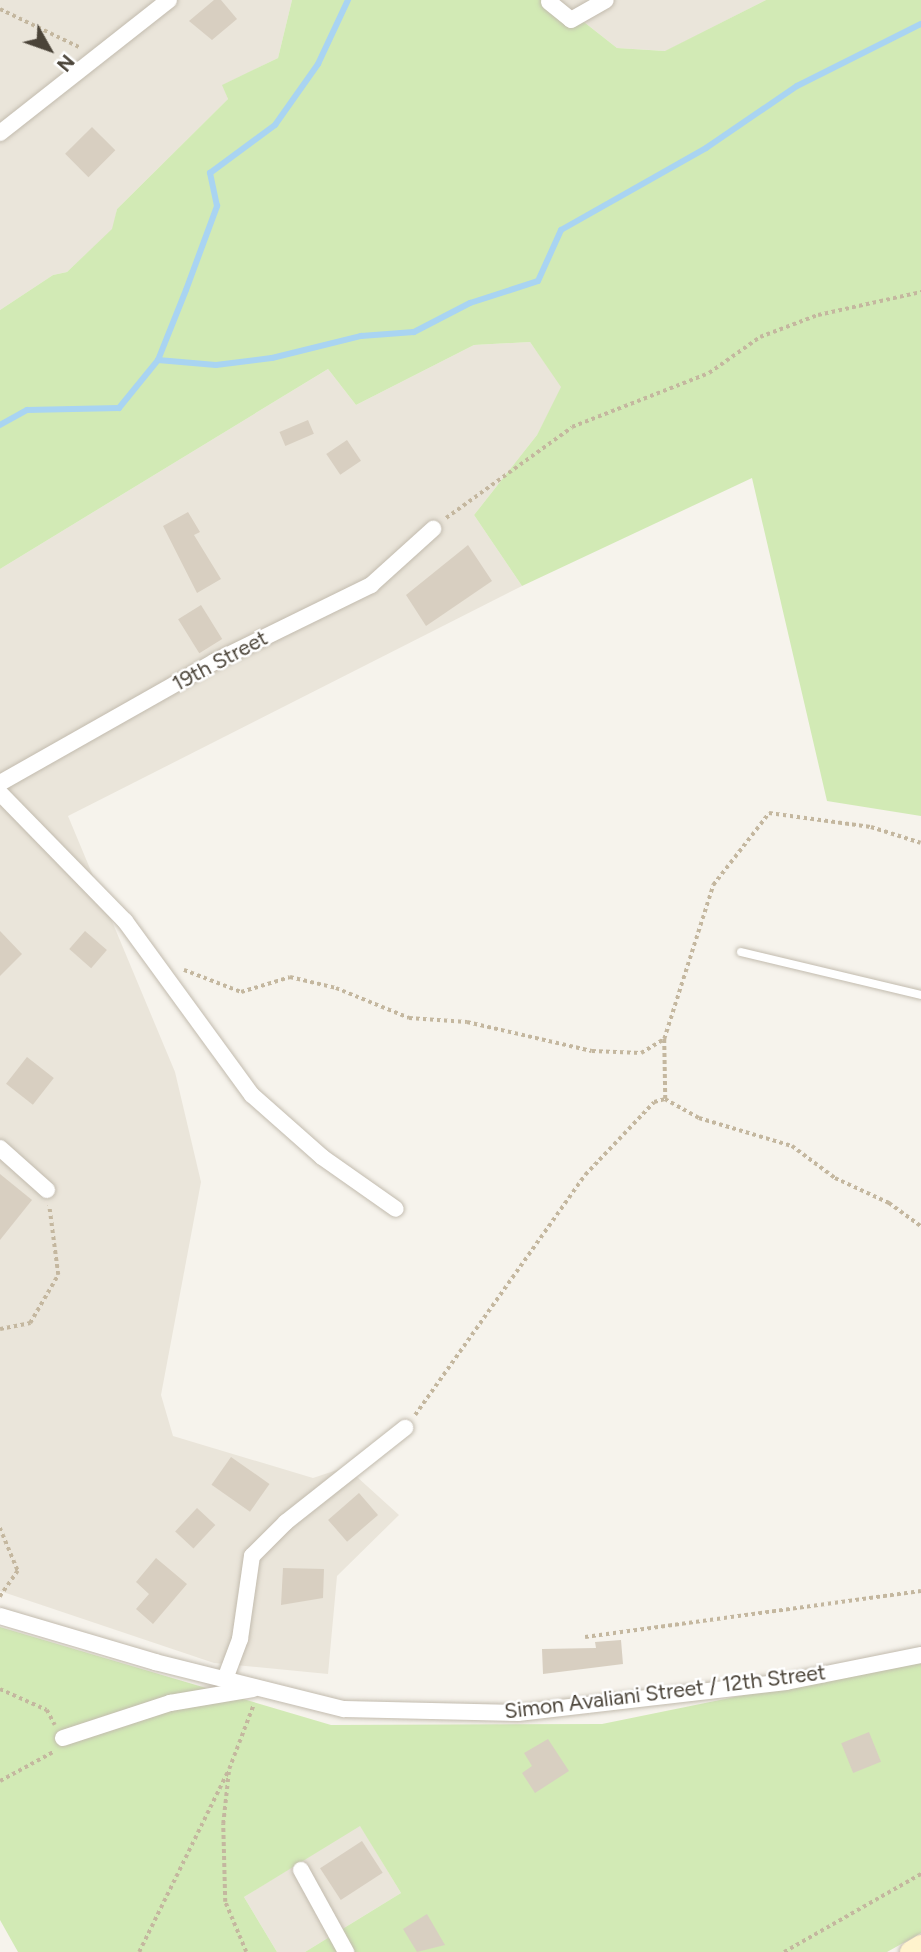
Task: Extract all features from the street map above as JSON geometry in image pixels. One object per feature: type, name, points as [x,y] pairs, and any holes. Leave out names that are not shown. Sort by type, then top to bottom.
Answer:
[{"type":"main road","points":[[911,1952],[921,1946]]},
{"type":"street","points":[[0,133],[169,0]]},
{"type":"street","points":[[549,2],[571,20],[606,0]]},
{"type":"street","name":"19th Street","points":[[0,783],[214,662],[371,585],[433,529]]},
{"type":"street","points":[[0,793],[125,921],[252,1095],[322,1157],[396,1209]]},
{"type":"street","points":[[0,1148],[47,1190]]},
{"type":"street","points":[[225,1679],[240,1639],[252,1556],[286,1522],[405,1428]]},
{"type":"street","name":"Simon Avaliani Street / 12th Street","points":[[0,1616],[344,1709],[518,1713],[786,1682],[921,1655]]},
{"type":"street","points":[[63,1738],[170,1703],[260,1688]]},
{"type":"street","points":[[301,1870],[346,1952]]},
{"type":"lane","points":[[741,952],[921,995]]},
{"type":"path","points":[[0,9],[70,47],[104,51]]},
{"type":"path","points":[[433,529],[572,427],[709,373],[760,337],[818,315],[921,292]]},
{"type":"path","points":[[665,1099],[664,1039],[713,885],[769,813],[871,827],[921,843]]},
{"type":"path","points":[[172,962],[202,981],[241,992],[290,977],[409,1018],[467,1022],[592,1051],[641,1053],[664,1039]]},
{"type":"path","points":[[405,1428],[585,1175],[654,1102],[665,1099],[699,1118],[792,1146],[835,1178],[889,1203],[921,1226]]},
{"type":"path","points":[[0,1328],[30,1323],[58,1275],[47,1190]]},
{"type":"path","points":[[0,1528],[18,1571],[0,1597]]},
{"type":"path","points":[[585,1637],[921,1591]]},
{"type":"path","points":[[139,1952],[229,1769],[260,1688]]},
{"type":"path","points":[[0,1689],[47,1710],[63,1738],[52,1755],[0,1781]]},
{"type":"path","points":[[229,1769],[225,1902],[246,1952]]},
{"type":"path","points":[[784,1952],[921,1874]]},
{"type":"shaded area","points":[[0,0],[292,0],[278,58],[223,85],[228,99],[117,209],[113,229],[67,272],[53,275],[0,310]]},
{"type":"shaded area","points":[[556,0],[766,0],[666,51],[617,48]]},
{"type":"shaded area","points":[[530,342],[562,387],[537,435],[474,515],[522,586],[68,816],[175,1072],[201,1182],[161,1395],[173,1436],[313,1478],[346,1467],[399,1515],[337,1576],[328,1674],[214,1663],[0,1591],[0,569],[328,369],[356,405],[474,345]]},
{"type":"shaded area","points":[[360,1825],[401,1893],[305,1952],[277,1952],[244,1897]]},
{"type":"green space","points":[[292,0],[556,0],[617,48],[665,51],[766,0],[921,0],[921,816],[827,801],[752,478],[522,586],[474,515],[537,435],[561,387],[530,342],[474,345],[356,405],[328,369],[0,569],[0,310],[53,275],[67,272],[112,229],[117,209],[228,99],[222,85],[278,58]]},
{"type":"green space","points":[[0,1627],[331,1725],[602,1724],[921,1659],[921,1933],[887,1952],[305,1952],[401,1893],[360,1826],[244,1897],[277,1952],[18,1952],[0,1920]]},
{"type":"building","points":[[214,0],[221,0],[237,19],[212,40],[189,21]]},
{"type":"building","points":[[92,127],[115,150],[88,177],[65,154]]},
{"type":"building","points":[[308,420],[314,434],[285,446],[279,432]]},
{"type":"building","points":[[347,440],[361,461],[340,475],[326,454]]},
{"type":"building","points":[[188,512],[200,532],[194,535],[221,579],[197,593],[163,526]]},
{"type":"building","points":[[468,545],[492,581],[426,626],[406,595]]},
{"type":"building","points":[[201,605],[222,639],[199,653],[178,619]]},
{"type":"building","points":[[0,931],[22,954],[0,976]]},
{"type":"building","points":[[85,931],[107,950],[91,968],[69,949]]},
{"type":"building","points":[[27,1057],[54,1078],[33,1105],[6,1084]]},
{"type":"building","points":[[0,1174],[32,1200],[0,1240]]},
{"type":"building","points":[[231,1457],[270,1484],[250,1512],[211,1485]]},
{"type":"building","points":[[359,1493],[378,1515],[347,1542],[328,1520]]},
{"type":"building","points":[[197,1508],[215,1525],[193,1548],[175,1531]]},
{"type":"building","points":[[156,1558],[187,1584],[153,1624],[136,1609],[149,1594],[136,1582]]},
{"type":"building","points":[[283,1568],[324,1569],[323,1598],[281,1605]]},
{"type":"building","points":[[621,1640],[623,1664],[543,1674],[542,1649],[596,1648],[595,1642]]},
{"type":"building","points":[[869,1732],[881,1762],[853,1773],[841,1743]]},
{"type":"building","points":[[548,1739],[569,1771],[535,1793],[522,1773],[532,1766],[524,1753]]},
{"type":"building","points":[[362,1841],[383,1873],[341,1900],[320,1868]]},
{"type":"building","points":[[427,1914],[445,1945],[417,1952],[403,1929]]},
{"type":"waterway","points":[[0,425],[27,410],[119,408],[158,360],[186,290],[217,206],[210,173],[275,125],[318,64],[348,0]]},
{"type":"waterway","points":[[158,360],[216,365],[272,358],[361,336],[414,332],[470,303],[538,281],[561,230],[706,148],[797,86],[921,24]]}]
